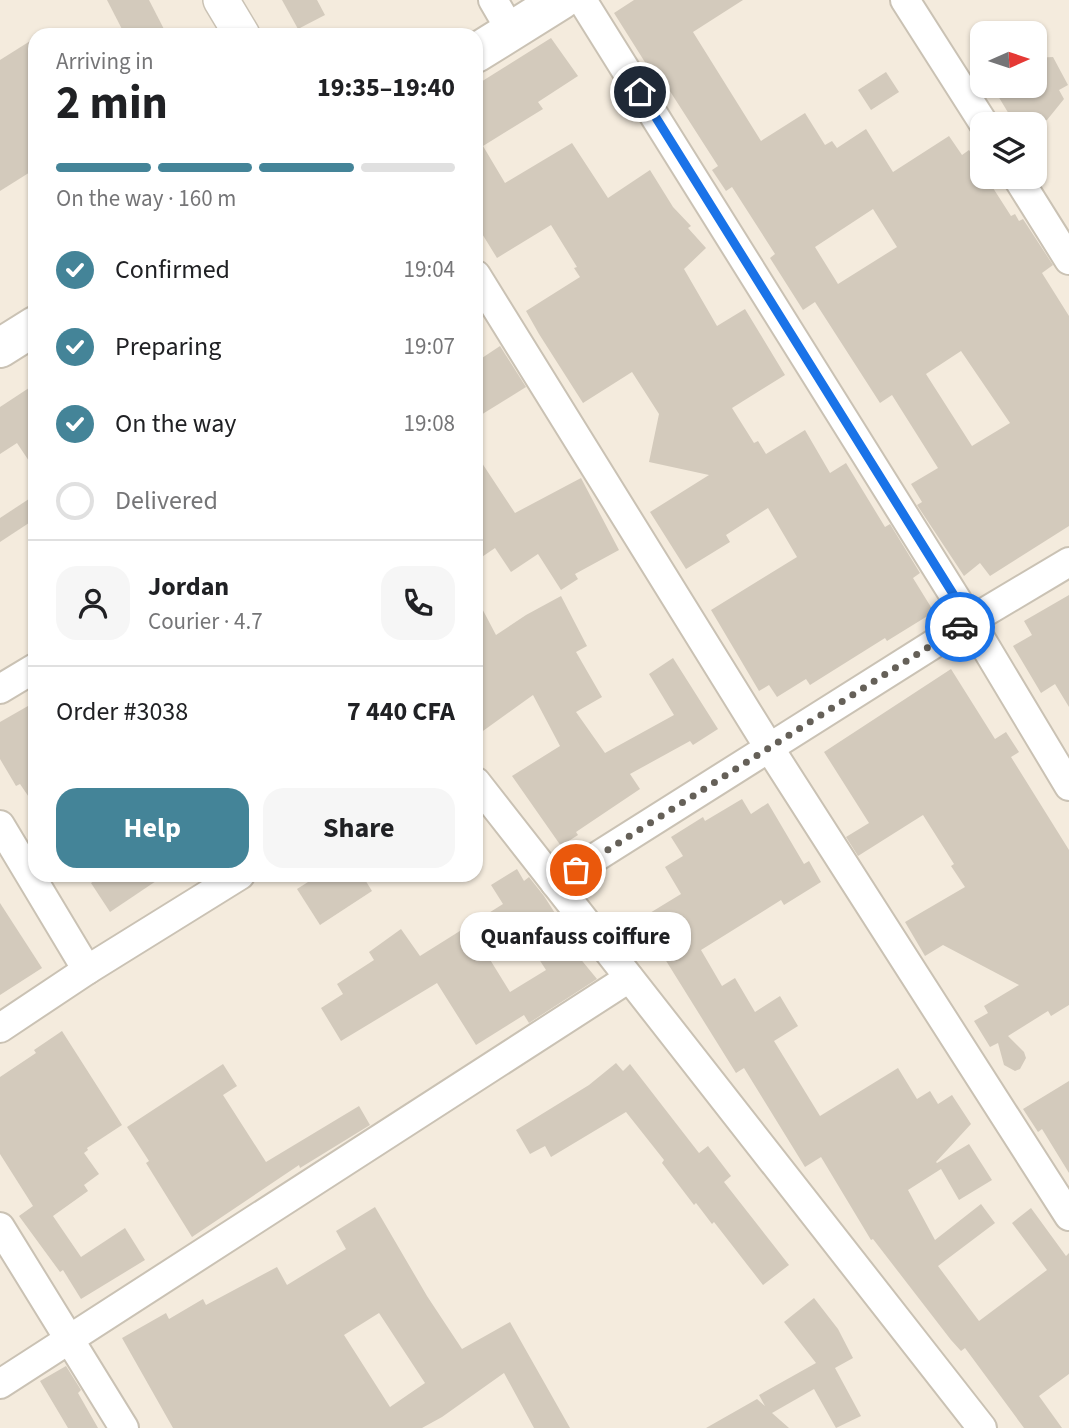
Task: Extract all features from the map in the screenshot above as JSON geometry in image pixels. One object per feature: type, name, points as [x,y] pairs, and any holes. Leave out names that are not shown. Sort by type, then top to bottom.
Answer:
[{"type":"main road","points":[[483,42],[502,16],[561,0]]},
{"type":"main road","points":[[0,348],[28,330]]},
{"type":"street","points":[[221,0],[238,28]]},
{"type":"street","points":[[582,0],[970,621],[1069,786]]},
{"type":"street","points":[[905,0],[976,112]]},
{"type":"street","points":[[1025,189],[1068,254]]},
{"type":"street","points":[[483,286],[770,749],[1069,1216]]},
{"type":"street","points":[[555,883],[970,621],[1069,562]]},
{"type":"street","points":[[0,689],[28,672]]},
{"type":"street","points":[[483,791],[982,1428]]},
{"type":"street","points":[[0,825],[28,872]]},
{"type":"street","points":[[34,882],[87,970]]},
{"type":"street","points":[[0,1028],[229,882]]},
{"type":"street","points":[[0,1384],[629,978]]},
{"type":"street","points":[[0,1227],[124,1428]]},
{"type":"building","points":[[107,0],[149,0],[163,28],[121,28]]},
{"type":"building","points":[[282,0],[317,0],[325,15],[297,28]]},
{"type":"building","points":[[634,0],[743,0],[693,32],[761,141],[805,113],[825,145],[832,141],[837,148],[866,129],[893,172],[949,136],[962,155],[969,150],[970,189],[994,189],[1011,216],[1015,214],[1019,221],[1023,219],[1053,265],[1042,273],[1069,316],[1069,526],[990,576],[980,563],[964,576],[917,505],[922,502],[911,484],[938,468],[892,395],[880,403],[815,302],[803,310],[770,258],[775,254],[732,187],[726,191],[712,170],[718,166],[666,85],[659,90],[645,69],[648,67],[614,13]],"holes":[[[873,209],[897,247],[838,284],[815,247]],[[961,351],[1010,423],[972,446],[926,374]]]},
{"type":"building","points":[[551,38],[578,76],[538,102],[543,109],[483,146],[483,81]]},
{"type":"building","points":[[28,42],[28,173],[0,191],[0,60]]},
{"type":"building","points":[[1047,57],[1053,57],[1068,85],[1059,90],[1064,99],[1047,120],[1047,112],[1008,112],[999,98],[1047,98]]},
{"type":"building","points":[[886,72],[899,92],[871,110],[858,90]]},
{"type":"building","points":[[572,143],[608,198],[650,170],[673,207],[691,226],[688,228],[706,248],[684,269],[717,326],[745,309],[785,375],[732,408],[754,443],[758,441],[766,454],[805,430],[830,473],[846,463],[885,527],[890,524],[920,573],[913,578],[934,612],[887,641],[885,638],[810,685],[806,679],[777,697],[769,685],[759,691],[711,610],[797,557],[768,508],[726,535],[730,542],[686,569],[650,512],[709,475],[649,462],[659,414],[632,372],[583,403],[539,334],[526,311],[580,277],[574,268],[577,267],[551,225],[497,258],[483,235],[483,146],[505,183]]},
{"type":"building","points":[[500,346],[526,387],[483,414],[483,357]]},
{"type":"building","points":[[28,389],[28,460],[17,443],[0,454],[0,407]]},
{"type":"building","points":[[483,465],[515,513],[581,478],[619,550],[575,574],[578,579],[561,590],[538,554],[511,572],[495,548],[483,556]]},
{"type":"building","points":[[28,500],[28,524],[0,542],[0,518]]},
{"type":"building","points":[[1069,595],[1069,707],[1055,684],[1041,693],[1013,646],[1032,635],[1024,621]]},
{"type":"building","points":[[561,596],[587,646],[576,652],[602,697],[576,712],[605,753],[674,715],[649,674],[673,658],[718,729],[693,745],[690,741],[630,774],[640,789],[576,832],[578,835],[561,846],[512,776],[560,746],[533,695],[483,731],[483,610],[496,635]]},
{"type":"building","points":[[951,669],[995,739],[1006,732],[1019,752],[1011,757],[1069,850],[1069,1005],[1051,1016],[1048,1011],[1008,1036],[1024,1052],[1026,1058],[1020,1069],[1015,1071],[1004,1065],[998,1043],[990,1047],[974,1021],[988,1013],[984,1006],[1019,985],[943,945],[925,956],[905,922],[965,887],[951,866],[954,864],[923,815],[858,856],[846,837],[869,823],[824,752]]},
{"type":"building","points":[[28,706],[28,796],[20,784],[16,786],[0,759],[0,722]]},
{"type":"building","points":[[742,799],[751,814],[768,803],[804,864],[809,861],[821,882],[784,905],[781,900],[701,950],[722,986],[735,978],[755,1012],[780,996],[798,1026],[774,1041],[820,1116],[898,1068],[917,1099],[930,1091],[938,1104],[952,1095],[971,1124],[936,1162],[969,1144],[992,1180],[959,1200],[941,1169],[908,1190],[935,1240],[981,1204],[995,1223],[938,1266],[979,1321],[1047,1270],[1012,1223],[1031,1208],[1066,1256],[1069,1253],[1069,1374],[1039,1396],[1062,1428],[1024,1428],[965,1348],[961,1351],[951,1340],[873,1239],[871,1240],[821,1157],[805,1167],[744,1068],[736,1073],[640,919],[681,894],[665,867],[683,856],[671,837],[703,817],[705,821]]},
{"type":"building","points":[[517,869],[524,881],[529,877],[578,949],[574,951],[597,979],[529,1023],[524,1015],[476,1045],[437,983],[341,1041],[321,1008],[343,994],[337,984],[374,960],[369,952],[401,929],[420,956],[503,904],[491,885]],"holes":[[[524,936],[546,970],[510,992],[489,958]]]},
{"type":"building","points":[[92,882],[155,882],[110,912]]},
{"type":"building","points":[[308,882],[366,882],[372,891],[320,925],[297,889]]},
{"type":"building","points":[[0,903],[42,968],[0,995]]},
{"type":"building","points":[[62,1031],[122,1125],[87,1148],[84,1153],[99,1174],[84,1185],[88,1191],[53,1216],[81,1257],[125,1228],[145,1260],[81,1299],[63,1270],[60,1272],[19,1216],[33,1206],[0,1154],[0,1077],[36,1053],[34,1050]]},
{"type":"building","points":[[616,1063],[623,1071],[630,1064],[699,1153],[708,1146],[731,1176],[724,1182],[789,1265],[763,1285],[714,1222],[712,1224],[696,1203],[694,1205],[662,1163],[664,1160],[626,1112],[551,1157],[545,1146],[530,1154],[516,1130],[589,1085]]},
{"type":"building","points":[[223,1064],[237,1086],[223,1095],[266,1162],[359,1106],[370,1125],[300,1168],[299,1165],[192,1237],[127,1127]]},
{"type":"building","points":[[1069,1081],[1069,1173],[1042,1129],[1038,1132],[1023,1109]]},
{"type":"building","points":[[375,1207],[427,1296],[462,1349],[510,1322],[570,1428],[534,1428],[504,1373],[422,1428],[173,1428],[122,1338],[166,1313],[169,1319],[203,1299],[206,1305],[277,1267],[287,1285],[346,1249],[336,1231]],"holes":[[[379,1313],[425,1383],[390,1407],[344,1335]]]},
{"type":"building","points":[[814,1298],[838,1329],[853,1358],[835,1368],[861,1416],[836,1428],[814,1389],[772,1413],[789,1428],[706,1428],[757,1399],[765,1406],[759,1395],[816,1363],[784,1322]]},
{"type":"building","points":[[66,1366],[81,1390],[78,1393],[98,1428],[68,1428],[40,1381]]},
{"type":"way so far","points":[[576,870],[960,627]]},
{"type":"place","name":"Quanfauss coiffure","points":[[576,870]]},
{"type":"route","points":[[640,92],[970,621],[960,627]]}]
